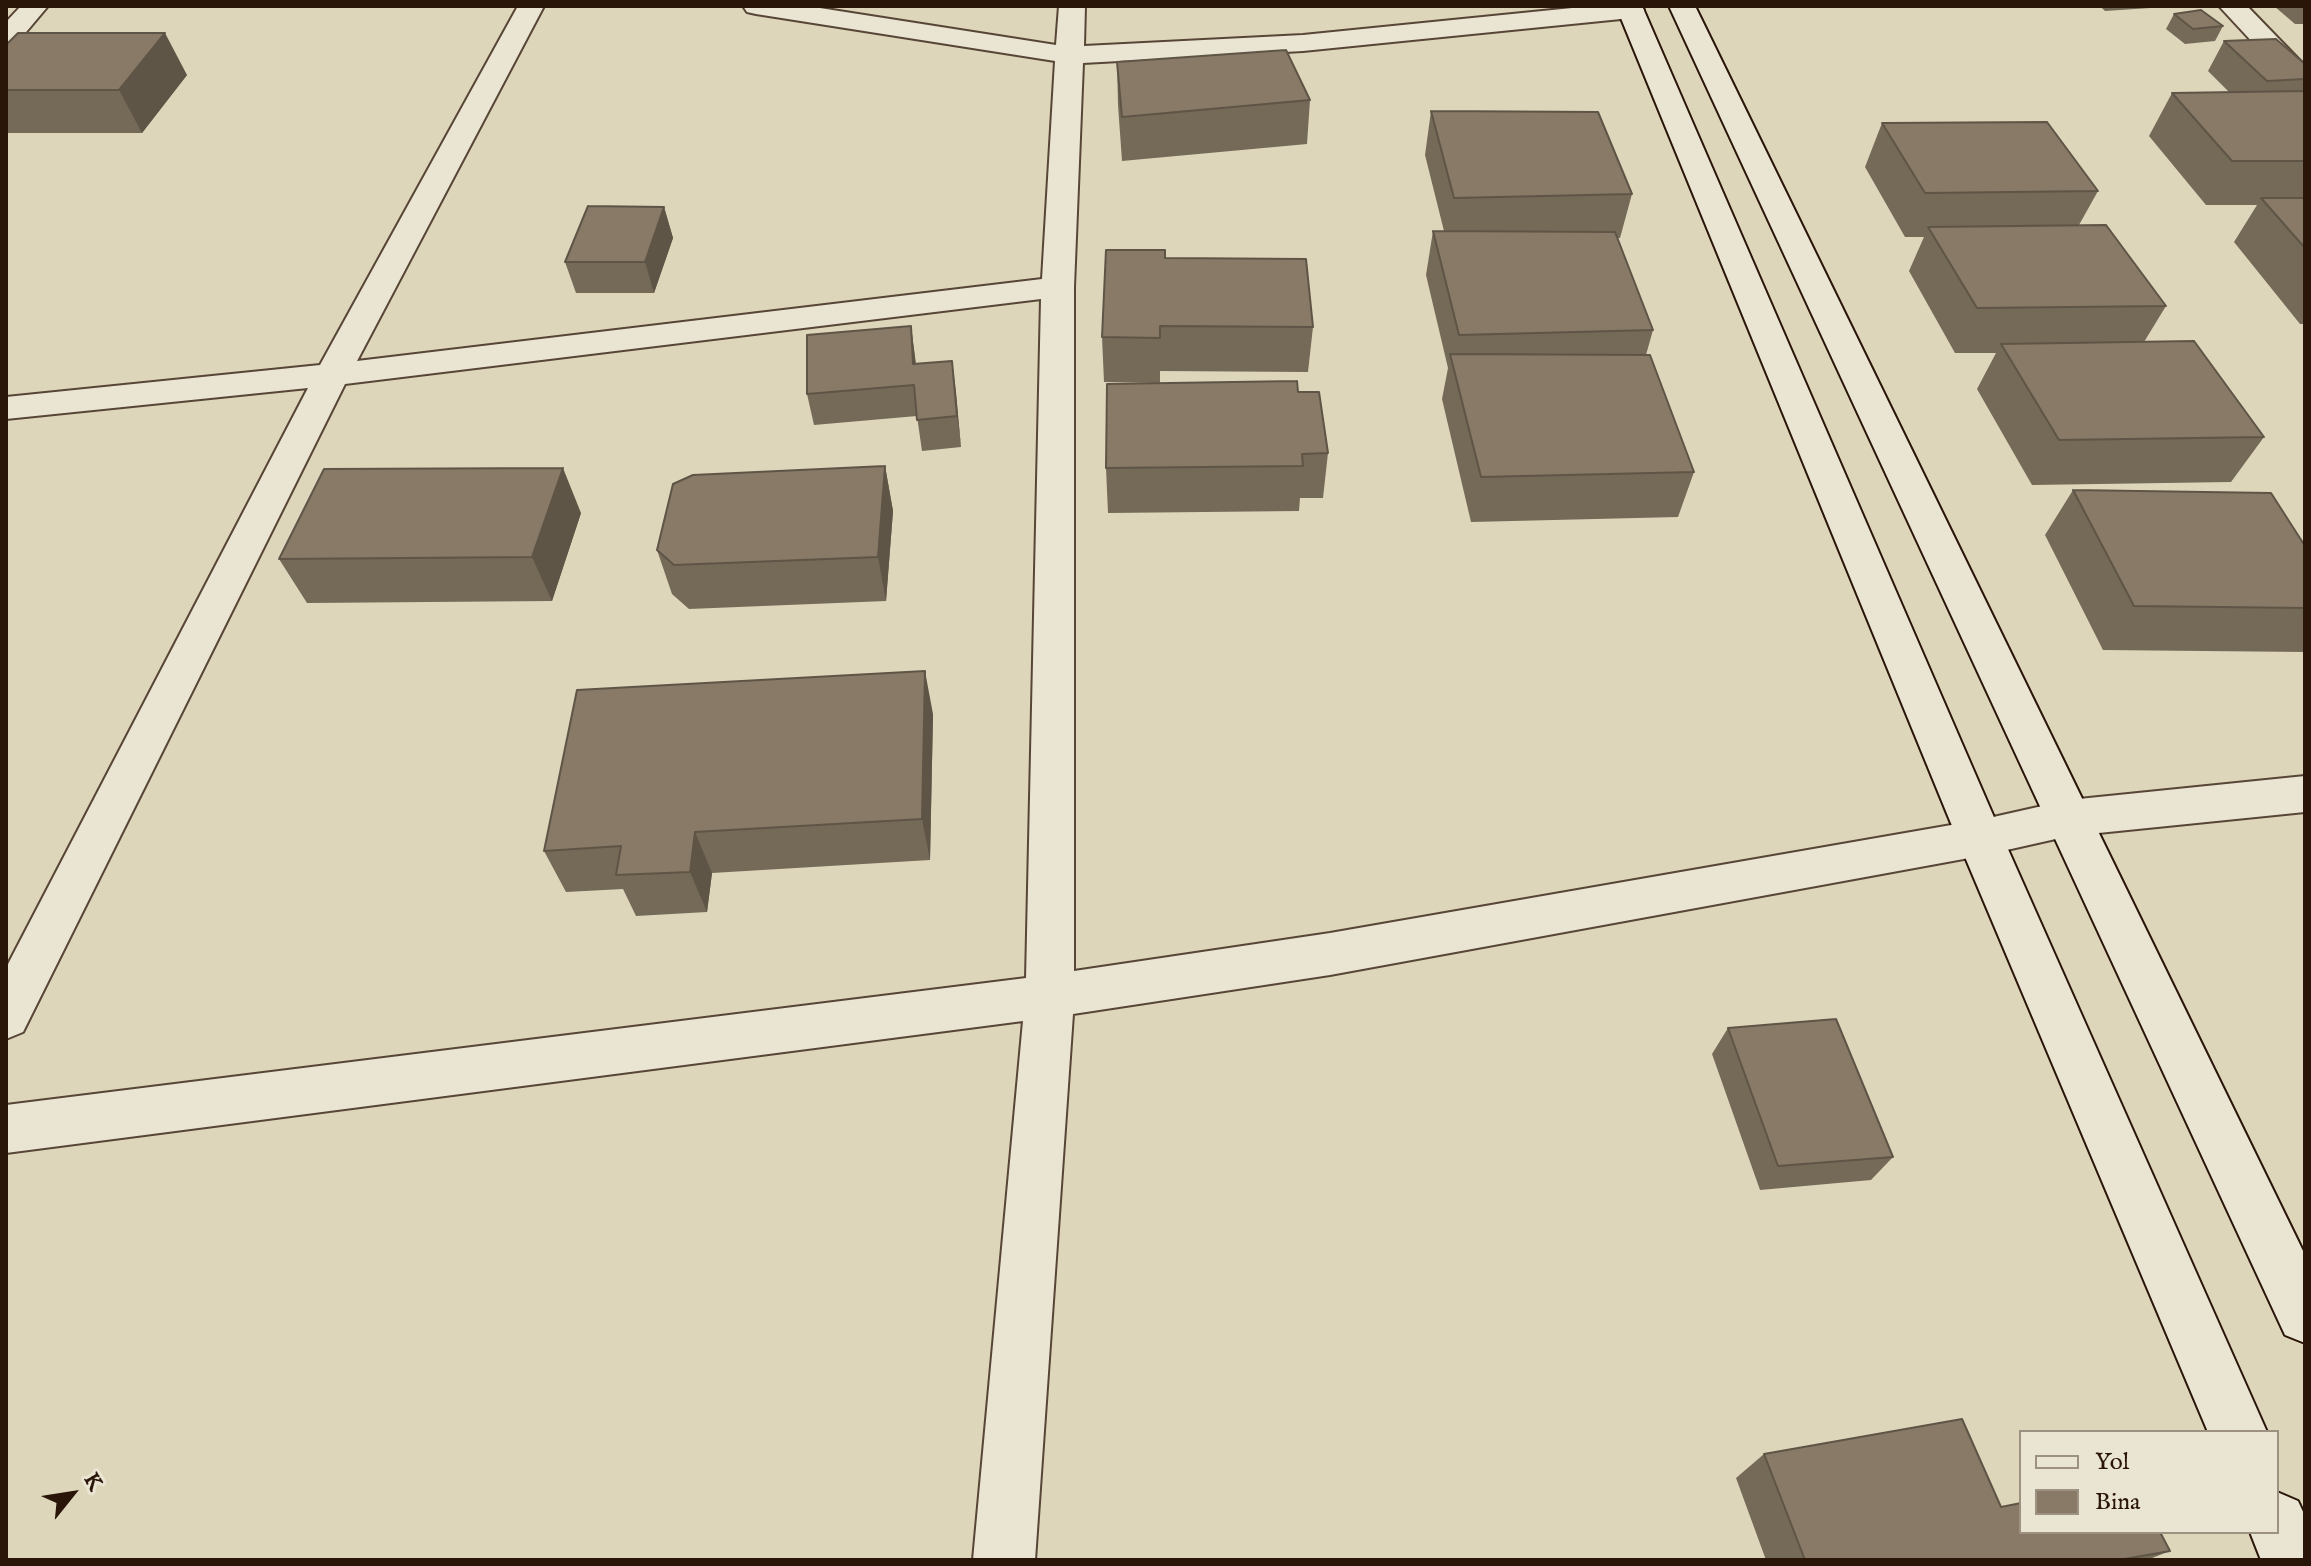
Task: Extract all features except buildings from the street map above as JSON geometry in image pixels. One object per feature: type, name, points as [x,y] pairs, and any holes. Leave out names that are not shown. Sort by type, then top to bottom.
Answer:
[{"type":"street","points":[[6,38],[35,6]]},
{"type":"street","points":[[6,1017],[332,375],[531,6]]},
{"type":"street","points":[[756,6],[1069,55],[1303,43],[1630,8],[1980,838],[2237,1430]]},
{"type":"street","points":[[1004,1560],[1050,996],[1058,287],[1072,6]]},
{"type":"street","points":[[1682,6],[2031,733],[2305,1315]]},
{"type":"street","points":[[2232,6],[2305,82]]},
{"type":"street","points":[[6,408],[332,375],[1058,287]]},
{"type":"street","points":[[6,1129],[1050,996],[1345,952],[1980,838],[2069,818],[2305,794]]},
{"type":"street","points":[[2279,1527],[2292,1560]]}]
